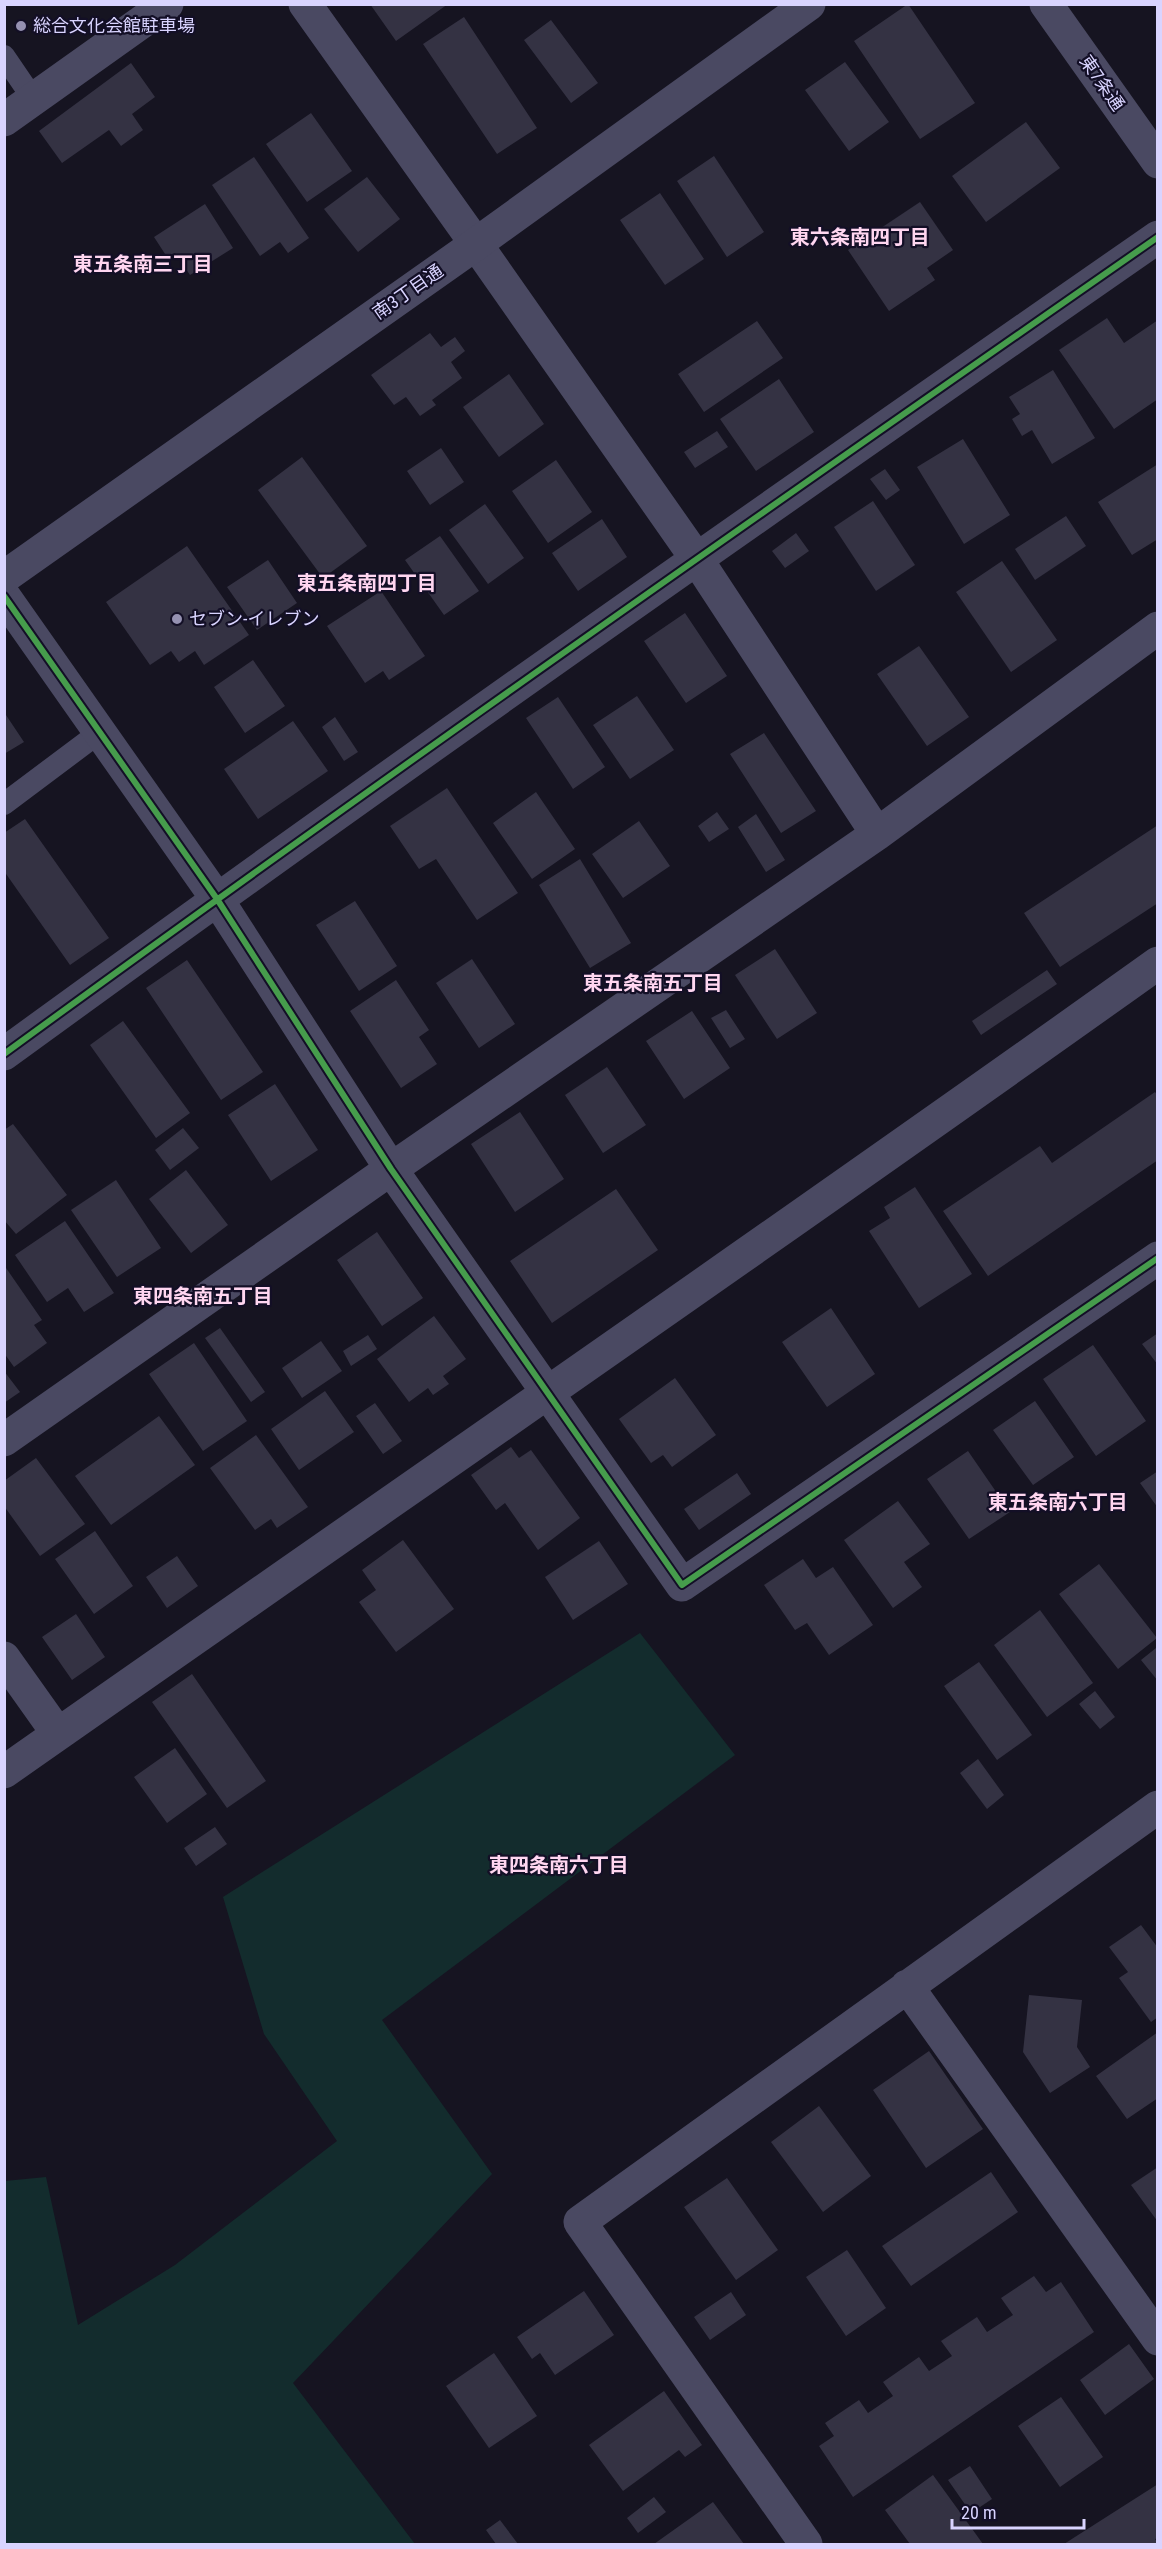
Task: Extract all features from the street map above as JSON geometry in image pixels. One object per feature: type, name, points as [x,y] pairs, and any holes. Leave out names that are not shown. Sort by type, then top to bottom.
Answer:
[{"type":"street","points":[[4,120],[167,4]]},
{"type":"street","points":[[305,4],[477,244],[696,558],[877,834]]},
{"type":"street","name":"南3丁目通","points":[[4,577],[477,244],[808,4]]},
{"type":"street","name":"東7条通","points":[[1046,4],[1158,162]]},
{"type":"street","points":[[4,1054],[217,899],[696,558],[1158,237]]},
{"type":"street","points":[[4,596],[217,899],[391,1169],[682,1585],[1158,1258]]},
{"type":"street","points":[[4,1440],[391,1169],[877,834],[1158,628]]},
{"type":"street","points":[[4,1772],[546,1392],[870,1169],[1158,963]]},
{"type":"street","points":[[4,1658],[58,1734]]},
{"type":"street","points":[[806,2544],[580,2222],[1158,1807]]},
{"type":"street","points":[[907,1986],[1158,2339]]},
{"type":"lane","points":[[4,56],[34,99]]},
{"type":"lane","points":[[4,804],[100,732]]},
{"type":"green space","points":[[640,1633],[735,1755],[382,2020],[492,2174],[293,2383],[415,2544],[5,2544],[5,2181],[46,2177],[78,2325],[175,2265],[337,2141],[264,2034],[223,1897]]},
{"type":"building","points":[[370,4],[448,4],[396,41]]},
{"type":"building","points":[[908,4],[975,103],[920,139],[854,41]]},
{"type":"building","points":[[464,17],[537,128],[497,154],[423,44]]},
{"type":"building","points":[[551,20],[598,83],[571,103],[524,40]]},
{"type":"building","points":[[845,62],[889,122],[849,151],[805,90]]},
{"type":"building","points":[[131,63],[155,97],[132,114],[143,130],[121,146],[109,130],[62,163],[39,131]]},
{"type":"building","points":[[311,113],[352,171],[307,202],[266,144]]},
{"type":"building","points":[[1026,122],[1060,168],[986,222],[952,176]]},
{"type":"building","points":[[714,156],[764,232],[727,257],[677,181]]},
{"type":"building","points":[[254,157],[309,238],[288,253],[280,242],[260,256],[212,185]]},
{"type":"building","points":[[367,177],[400,219],[358,252],[324,209]]},
{"type":"building","points":[[660,193],[704,259],[665,285],[620,220]]},
{"type":"building","points":[[920,202],[953,250],[927,268],[935,280],[889,311],[848,250]]},
{"type":"building","points":[[205,204],[233,248],[190,275],[175,253],[167,257],[154,237]]},
{"type":"building","points":[[1107,318],[1124,343],[1158,320],[1158,399],[1114,429],[1059,350]]},
{"type":"building","points":[[757,321],[783,358],[704,412],[678,374]]},
{"type":"building","points":[[430,333],[441,347],[455,337],[465,351],[451,362],[462,378],[432,400],[436,405],[420,416],[406,397],[394,405],[371,375]]},
{"type":"building","points":[[1053,370],[1095,438],[1052,464],[1032,430],[1022,436],[1012,419],[1020,414],[1009,397]]},
{"type":"building","points":[[509,374],[544,424],[499,457],[463,407]]},
{"type":"building","points":[[779,379],[814,432],[756,471],[720,419]]},
{"type":"building","points":[[717,431],[728,447],[695,468],[684,452]]},
{"type":"building","points":[[963,439],[1010,515],[964,544],[917,467]]},
{"type":"building","points":[[441,448],[464,482],[430,505],[407,471]]},
{"type":"building","points":[[302,457],[367,546],[323,578],[258,490]]},
{"type":"building","points":[[556,460],[592,512],[548,543],[512,491]]},
{"type":"building","points":[[1158,464],[1158,539],[1132,555],[1098,502]]},
{"type":"building","points":[[885,469],[900,490],[886,500],[870,479]]},
{"type":"building","points":[[873,501],[915,565],[876,591],[834,527]]},
{"type":"building","points":[[485,504],[524,558],[488,584],[449,530]]},
{"type":"building","points":[[1066,516],[1086,546],[1035,580],[1015,549]]},
{"type":"building","points":[[602,519],[627,557],[578,591],[552,553]]},
{"type":"building","points":[[796,533],[809,551],[785,568],[772,551]]},
{"type":"building","points":[[440,536],[479,591],[444,615],[405,560]]},
{"type":"building","name":"セブン-イレブン","points":[[187,546],[249,635],[204,665],[195,651],[179,662],[171,651],[150,665],[106,602]]},
{"type":"building","points":[[268,560],[297,603],[257,630],[227,587]]},
{"type":"building","points":[[1002,561],[1057,640],[1011,672],[956,592]]},
{"type":"building","points":[[381,591],[425,656],[389,680],[383,671],[365,683],[327,626]]},
{"type":"building","points":[[685,613],[727,676],[686,703],[644,641]]},
{"type":"building","points":[[919,646],[969,717],[927,746],[877,674]]},
{"type":"building","points":[[253,660],[285,706],[245,733],[214,687]]},
{"type":"building","points":[[637,696],[674,750],[630,779],[593,725]]},
{"type":"building","points":[[558,697],[605,767],[573,789],[526,718]]},
{"type":"building","points":[[4,712],[24,742],[4,754]]},
{"type":"building","points":[[335,717],[358,752],[344,761],[322,727]]},
{"type":"building","points":[[293,721],[328,771],[258,819],[224,769]]},
{"type":"building","points":[[764,733],[816,811],[781,833],[730,754]]},
{"type":"building","points":[[447,788],[518,893],[477,920],[436,859],[419,869],[390,826]]},
{"type":"building","points":[[536,792],[575,849],[532,879],[493,823]]},
{"type":"building","points":[[717,812],[729,829],[709,842],[698,826]]},
{"type":"building","points":[[756,814],[785,860],[766,872],[738,827]]},
{"type":"building","points":[[25,819],[109,938],[70,965],[4,871],[4,833]]},
{"type":"building","points":[[639,821],[670,866],[623,898],[592,854]]},
{"type":"building","points":[[1158,825],[1158,903],[1060,967],[1024,913]]},
{"type":"building","points":[[580,859],[631,943],[590,968],[539,885]]},
{"type":"building","points":[[355,901],[397,966],[359,991],[316,925]]},
{"type":"building","points":[[775,949],[817,1013],[777,1039],[735,975]]},
{"type":"building","points":[[472,959],[515,1024],[479,1048],[436,983]]},
{"type":"building","points":[[187,960],[263,1072],[221,1100],[146,988]]},
{"type":"building","points":[[1047,970],[1057,984],[981,1035],[972,1021]]},
{"type":"building","points":[[396,980],[429,1030],[419,1037],[437,1064],[401,1088],[350,1011]]},
{"type":"building","points":[[726,1010],[745,1039],[730,1048],[711,1018]]},
{"type":"building","points":[[692,1011],[730,1068],[684,1099],[646,1041]]},
{"type":"building","points":[[123,1021],[190,1113],[156,1138],[90,1045]]},
{"type":"building","points":[[607,1067],[646,1125],[603,1153],[565,1095]]},
{"type":"building","points":[[275,1084],[318,1150],[271,1181],[228,1115]]},
{"type":"building","points":[[1155,1092],[1158,1096],[1158,1160],[988,1276],[943,1211],[1040,1146],[1052,1163]]},
{"type":"building","points":[[520,1112],[564,1179],[515,1212],[471,1144]]},
{"type":"building","points":[[13,1124],[67,1195],[16,1234],[4,1220],[4,1130]]},
{"type":"building","points":[[183,1128],[199,1148],[170,1170],[155,1150]]},
{"type":"building","points":[[186,1170],[228,1225],[191,1253],[149,1199]]},
{"type":"building","points":[[116,1180],[161,1248],[117,1277],[71,1210]]},
{"type":"building","points":[[915,1187],[972,1274],[919,1308],[869,1231],[890,1218],[884,1207]]},
{"type":"building","points":[[616,1189],[658,1250],[552,1323],[510,1261]]},
{"type":"building","points":[[65,1221],[114,1293],[84,1312],[68,1288],[47,1302],[15,1255]]},
{"type":"building","points":[[377,1232],[423,1298],[382,1326],[337,1260]]},
{"type":"building","points":[[4,1265],[42,1320],[34,1325],[47,1343],[14,1367],[4,1353]]},
{"type":"building","points":[[831,1308],[875,1374],[827,1407],[782,1342]]},
{"type":"building","points":[[434,1316],[466,1359],[443,1376],[449,1384],[433,1395],[428,1388],[409,1402],[377,1359]]},
{"type":"building","points":[[220,1328],[265,1392],[251,1402],[205,1338]]},
{"type":"building","points":[[1158,1333],[1158,1365],[1142,1344]]},
{"type":"building","points":[[368,1335],[377,1349],[351,1366],[343,1351]]},
{"type":"building","points":[[321,1341],[342,1371],[302,1398],[282,1368]]},
{"type":"building","points":[[194,1343],[247,1421],[203,1451],[149,1374]]},
{"type":"building","points":[[1093,1345],[1146,1421],[1096,1456],[1043,1379]]},
{"type":"building","points":[[4,1371],[20,1392],[4,1403]]},
{"type":"building","points":[[675,1378],[716,1435],[672,1467],[663,1455],[651,1463],[619,1419]]},
{"type":"building","points":[[325,1391],[354,1432],[299,1470],[271,1429]]},
{"type":"building","points":[[1035,1401],[1074,1457],[1033,1485],[993,1430]]},
{"type":"building","points":[[375,1403],[402,1441],[383,1454],[356,1416]]},
{"type":"building","points":[[159,1416],[195,1465],[111,1525],[75,1476]]},
{"type":"building","points":[[256,1435],[308,1507],[277,1528],[271,1519],[255,1530],[210,1468]]},
{"type":"building","points":[[511,1447],[519,1458],[531,1450],[580,1518],[538,1550],[505,1503],[496,1510],[471,1475]]},
{"type":"building","points":[[968,1451],[1010,1512],[969,1539],[927,1479]]},
{"type":"building","points":[[36,1458],[85,1524],[40,1556],[4,1506],[4,1481]]},
{"type":"building","points":[[1158,1471],[1158,1508],[1140,1483]]},
{"type":"building","points":[[737,1473],[751,1494],[699,1530],[684,1509]]},
{"type":"building","points":[[898,1501],[930,1544],[904,1562],[922,1587],[893,1608],[844,1540]]},
{"type":"building","points":[[95,1531],[133,1586],[94,1614],[55,1559]]},
{"type":"building","points":[[403,1540],[454,1609],[396,1652],[359,1602],[376,1590],[362,1570]]},
{"type":"building","points":[[599,1541],[628,1584],[573,1620],[545,1577]]},
{"type":"building","points":[[177,1556],[198,1586],[167,1608],[146,1577]]},
{"type":"building","points":[[803,1559],[816,1578],[833,1567],[873,1625],[829,1655],[807,1623],[795,1630],[764,1585]]},
{"type":"building","points":[[1099,1564],[1157,1638],[1118,1669],[1059,1594]]},
{"type":"building","points":[[1040,1610],[1093,1683],[1047,1717],[994,1645]]},
{"type":"building","points":[[76,1614],[105,1657],[72,1680],[42,1637]]},
{"type":"building","points":[[1156,1648],[1158,1650],[1158,1681],[1141,1660]]},
{"type":"building","points":[[979,1662],[1032,1735],[997,1760],[944,1686]]},
{"type":"building","points":[[192,1674],[266,1781],[227,1808],[152,1702]]},
{"type":"building","points":[[1095,1691],[1115,1717],[1100,1729],[1079,1704]]},
{"type":"building","points":[[175,1748],[207,1794],[167,1823],[134,1777]]},
{"type":"building","points":[[978,1759],[1004,1795],[987,1809],[960,1773]]},
{"type":"building","points":[[215,1827],[227,1844],[196,1866],[184,1848]]},
{"type":"building","points":[[1141,1925],[1158,1948],[1158,2017],[1151,2022],[1119,1978],[1128,1972],[1109,1947]]},
{"type":"building","points":[[1029,1995],[1082,2000],[1077,2047],[1090,2067],[1050,2093],[1023,2052]]},
{"type":"building","points":[[1158,2032],[1158,2098],[1127,2119],[1096,2076]]},
{"type":"building","points":[[929,2051],[983,2129],[926,2168],[873,2090]]},
{"type":"building","points":[[819,2106],[871,2176],[823,2212],[771,2142]]},
{"type":"building","points":[[1158,2167],[1158,2222],[1131,2185]]},
{"type":"building","points":[[991,2172],[1018,2212],[911,2286],[882,2246]]},
{"type":"building","points":[[727,2178],[778,2250],[736,2280],[684,2207]]},
{"type":"building","points":[[847,2250],[886,2308],[846,2336],[806,2277]]},
{"type":"building","points":[[1034,2276],[1046,2292],[1061,2282],[1094,2332],[853,2497],[819,2446],[834,2436],[825,2423],[859,2400],[868,2413],[893,2396],[883,2382],[919,2357],[929,2371],[952,2356],[941,2341],[977,2317],[987,2332],[1013,2315],[1001,2298]]},
{"type":"building","points":[[584,2291],[614,2335],[555,2375],[540,2353],[532,2359],[517,2337]]},
{"type":"building","points":[[731,2292],[746,2315],[710,2340],[694,2317]]},
{"type":"building","points":[[1129,2344],[1154,2379],[1105,2415],[1080,2380]]},
{"type":"building","points":[[494,2353],[537,2416],[489,2448],[446,2386]]},
{"type":"building","points":[[664,2391],[702,2445],[685,2457],[679,2450],[623,2491],[589,2445]]},
{"type":"building","points":[[1061,2397],[1103,2457],[1060,2487],[1018,2426]]},
{"type":"building","points":[[970,2466],[992,2499],[971,2513],[948,2480]]},
{"type":"building","points":[[933,2475],[983,2544],[910,2544],[885,2510]]},
{"type":"building","points":[[1158,2484],[1158,2538],[1155,2539],[1158,2544],[1064,2544]]},
{"type":"building","points":[[654,2497],[666,2512],[638,2533],[627,2518]]},
{"type":"building","points":[[713,2502],[744,2544],[654,2544]]},
{"type":"building","points":[[500,2520],[518,2544],[496,2544],[486,2530]]},
{"type":"cycle path","points":[[4,1054],[579,642],[1158,237]]},
{"type":"cycle path","points":[[4,596],[217,899],[391,1169],[682,1585],[1158,1258]]},
{"type":"place","name":"総合文化会館駐車場","points":[[21,26]]},
{"type":"place","name":"セブン-イレブン","points":[[177,619]]},
{"type":"district","name":"東六条南四丁目","points":[[860,237]]},
{"type":"district","name":"東五条南三丁目","points":[[143,264]]},
{"type":"district","name":"東五条南四丁目","points":[[367,583]]},
{"type":"district","name":"東五条南五丁目","points":[[653,983]]},
{"type":"district","name":"東四条南五丁目","points":[[203,1296]]},
{"type":"district","name":"東五条南六丁目","points":[[1058,1502]]},
{"type":"district","name":"東四条南六丁目","points":[[559,1865]]}]
